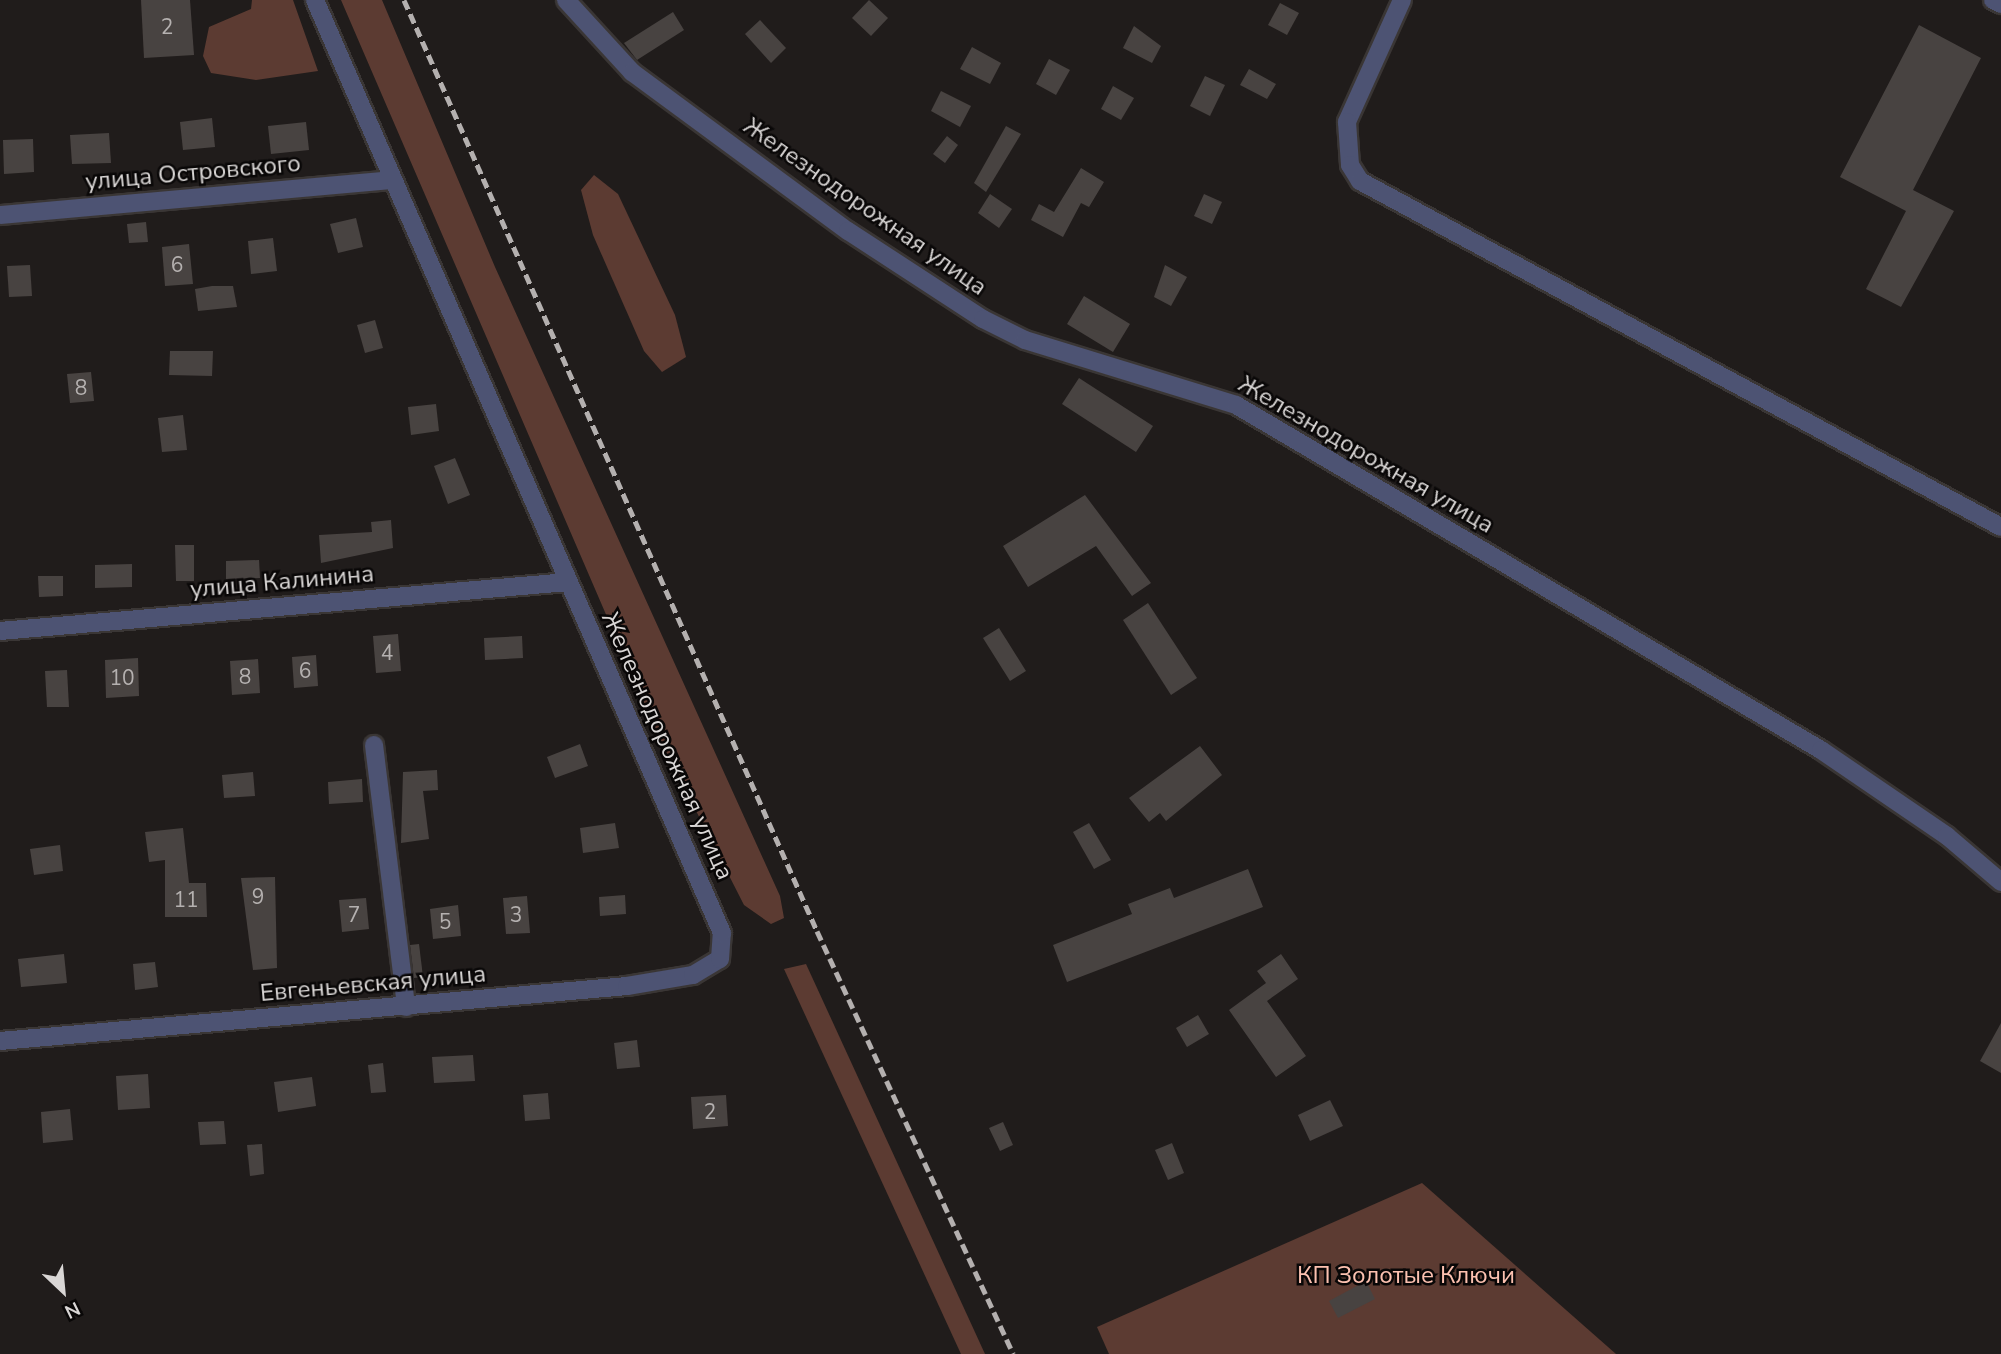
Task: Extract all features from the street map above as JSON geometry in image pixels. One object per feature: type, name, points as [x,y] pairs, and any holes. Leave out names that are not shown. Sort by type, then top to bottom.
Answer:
[{"type":"street","name":"Железнодорожная улица","points":[[315,0],[390,180],[722,933]]},
{"type":"street","name":"Железнодорожная улица","points":[[566,0],[632,72],[848,231],[983,319],[1025,341],[1237,405],[1821,750],[1947,836],[2001,882]]},
{"type":"street","points":[[1402,0],[1347,122],[1350,165],[1360,181],[2001,527]]},
{"type":"street","points":[[1993,0],[2001,4]]},
{"type":"street","name":"улица Островского","points":[[0,215],[390,180]]},
{"type":"street","name":"улица Калинина","points":[[0,631],[568,582]]},
{"type":"street","points":[[374,746],[406,1007]]},
{"type":"street","name":"Евгеньевская улица","points":[[0,1041],[406,1007],[693,975],[720,959],[722,933]]},
{"type":"green space","points":[[252,0],[293,0],[318,71],[256,80],[211,73],[203,56],[209,27],[251,9]]},
{"type":"green space","points":[[341,0],[382,0],[495,267],[780,896],[784,918],[771,924],[744,905],[661,742]]},
{"type":"green space","points":[[594,175],[618,194],[675,315],[686,357],[662,372],[644,351],[593,235],[581,190]]},
{"type":"green space","points":[[806,964],[985,1354],[961,1354],[784,969]]},
{"type":"green space","name":"КП Золотые Ключи","points":[[1422,1183],[1616,1354],[1109,1354],[1097,1327]]},
{"type":"building","points":[[141,0],[190,0],[194,55],[144,58]]},
{"type":"building","points":[[869,0],[888,18],[871,36],[852,18]]},
{"type":"building","points":[[1280,3],[1299,13],[1287,35],[1268,25]]},
{"type":"building","points":[[673,12],[684,30],[637,60],[624,43]]},
{"type":"building","points":[[760,20],[786,48],[771,63],[745,34]]},
{"type":"building","points":[[1919,25],[1981,58],[1913,190],[1954,211],[1901,307],[1866,289],[1906,211],[1840,177]]},
{"type":"building","points":[[1134,26],[1161,46],[1152,63],[1123,48]]},
{"type":"building","points":[[972,47],[1001,63],[990,84],[960,69]]},
{"type":"building","points":[[1049,59],[1070,70],[1056,95],[1036,84]]},
{"type":"building","points":[[1249,69],[1276,84],[1267,99],[1240,85]]},
{"type":"building","points":[[1205,76],[1225,85],[1210,116],[1190,106]]},
{"type":"building","points":[[1113,86],[1134,98],[1121,120],[1101,109]]},
{"type":"building","points":[[941,91],[971,106],[960,127],[931,111]]},
{"type":"building","points":[[212,118],[215,147],[183,150],[180,122]]},
{"type":"building","points":[[306,122],[309,150],[271,154],[268,126]]},
{"type":"building","points":[[1006,126],[1021,134],[986,192],[974,183]]},
{"type":"building","points":[[109,133],[111,163],[72,164],[70,135]]},
{"type":"building","points":[[947,136],[958,145],[945,163],[933,154]]},
{"type":"building","points":[[33,139],[34,172],[4,174],[3,140]]},
{"type":"building","points":[[1081,168],[1104,182],[1089,207],[1081,203],[1063,237],[1031,220],[1039,204],[1054,212]]},
{"type":"building","points":[[990,194],[1012,209],[999,228],[978,213]]},
{"type":"building","points":[[1204,194],[1222,202],[1212,224],[1194,216]]},
{"type":"building","points":[[356,218],[363,247],[338,253],[330,224]]},
{"type":"building","points":[[146,222],[148,242],[129,243],[127,224]]},
{"type":"building","points":[[273,238],[277,271],[251,274],[248,241]]},
{"type":"building","points":[[189,244],[193,284],[165,286],[162,247]]},
{"type":"building","points":[[30,265],[32,296],[9,297],[7,266]]},
{"type":"building","points":[[1165,265],[1187,277],[1171,306],[1154,297]]},
{"type":"building","points":[[233,286],[237,307],[198,311],[195,289]]},
{"type":"building","points":[[1084,296],[1130,324],[1113,352],[1067,324]]},
{"type":"building","points":[[375,320],[383,348],[365,353],[357,325]]},
{"type":"building","points":[[170,351],[213,351],[212,376],[169,375]]},
{"type":"building","points":[[91,372],[94,401],[70,403],[67,374]]},
{"type":"building","points":[[1079,378],[1153,426],[1136,452],[1062,404]]},
{"type":"building","points":[[436,404],[439,431],[411,435],[408,407]]},
{"type":"building","points":[[183,415],[187,450],[162,452],[158,418]]},
{"type":"building","points":[[455,458],[470,495],[448,504],[434,466]]},
{"type":"building","points":[[1085,495],[1151,583],[1132,596],[1096,546],[1028,587],[1003,546]]},
{"type":"building","points":[[391,520],[393,548],[321,563],[319,535],[372,532],[371,522]]},
{"type":"building","points":[[175,545],[194,545],[194,581],[176,581]]},
{"type":"building","points":[[259,560],[260,578],[226,579],[226,561]]},
{"type":"building","points":[[132,564],[132,587],[95,588],[95,565]]},
{"type":"building","points":[[38,576],[63,576],[63,596],[39,597]]},
{"type":"building","points":[[1148,603],[1197,678],[1171,695],[1123,620]]},
{"type":"building","points":[[999,628],[1026,671],[1010,681],[983,638]]},
{"type":"building","points":[[398,634],[401,671],[376,673],[373,636]]},
{"type":"building","points":[[522,636],[523,658],[485,660],[484,638]]},
{"type":"building","points":[[316,655],[318,686],[294,688],[292,657]]},
{"type":"building","points":[[138,658],[139,696],[106,698],[105,660]]},
{"type":"building","points":[[258,659],[260,693],[232,695],[230,661]]},
{"type":"building","points":[[67,670],[69,707],[47,707],[45,671]]},
{"type":"building","points":[[580,744],[588,766],[555,778],[547,757]]},
{"type":"building","points":[[1200,746],[1222,775],[1166,821],[1160,813],[1149,822],[1129,798]]},
{"type":"building","points":[[437,770],[438,790],[423,791],[429,839],[401,843],[403,772]]},
{"type":"building","points":[[253,772],[255,796],[224,798],[222,775]]},
{"type":"building","points":[[362,779],[363,802],[329,804],[328,782]]},
{"type":"building","points":[[615,823],[619,848],[583,853],[580,828]]},
{"type":"building","points":[[1089,823],[1111,860],[1094,869],[1073,832]]},
{"type":"building","points":[[183,828],[189,883],[206,883],[207,917],[165,917],[165,860],[149,862],[145,832]]},
{"type":"building","points":[[60,845],[63,871],[34,875],[30,849]]},
{"type":"building","points":[[1248,869],[1263,907],[1067,982],[1053,945],[1132,914],[1128,904],[1170,888],[1174,898]]},
{"type":"building","points":[[275,877],[277,968],[253,970],[241,878]]},
{"type":"building","points":[[625,895],[626,914],[600,916],[599,897]]},
{"type":"building","points":[[527,896],[530,933],[506,934],[503,898]]},
{"type":"building","points":[[366,898],[369,929],[342,932],[339,900]]},
{"type":"building","points":[[458,905],[461,936],[433,939],[430,909]]},
{"type":"building","points":[[419,944],[423,977],[414,978],[410,945]]},
{"type":"building","points":[[64,954],[67,983],[21,987],[18,959]]},
{"type":"building","points":[[1281,954],[1298,979],[1267,1001],[1306,1056],[1276,1077],[1229,1010],[1266,983],[1257,971]]},
{"type":"building","points":[[155,962],[158,987],[135,990],[133,964]]},
{"type":"building","points":[[1198,1015],[1209,1034],[1187,1047],[1176,1028]]},
{"type":"building","points":[[2001,1023],[2001,1073],[1980,1061]]},
{"type":"building","points":[[637,1040],[640,1067],[617,1069],[614,1043]]},
{"type":"building","points":[[473,1055],[475,1081],[434,1083],[432,1057]]},
{"type":"building","points":[[383,1063],[386,1092],[371,1093],[368,1065]]},
{"type":"building","points":[[148,1074],[150,1108],[118,1110],[116,1076]]},
{"type":"building","points":[[312,1077],[316,1106],[278,1112],[274,1082]]},
{"type":"building","points":[[548,1093],[550,1119],[525,1121],[523,1095]]},
{"type":"building","points":[[726,1095],[728,1126],[693,1129],[691,1097]]},
{"type":"building","points":[[1330,1100],[1343,1126],[1310,1141],[1298,1115]]},
{"type":"building","points":[[70,1109],[73,1140],[43,1143],[41,1112]]},
{"type":"building","points":[[224,1121],[226,1144],[200,1145],[198,1122]]},
{"type":"building","points":[[1003,1122],[1013,1145],[1000,1151],[989,1128]]},
{"type":"building","points":[[1172,1143],[1184,1173],[1168,1180],[1155,1150]]},
{"type":"building","points":[[262,1144],[264,1174],[250,1176],[247,1145]]},
{"type":"building","points":[[1366,1281],[1375,1299],[1338,1318],[1329,1301]]},
{"type":"railway","points":[[404,0],[817,931],[1013,1354]]}]
